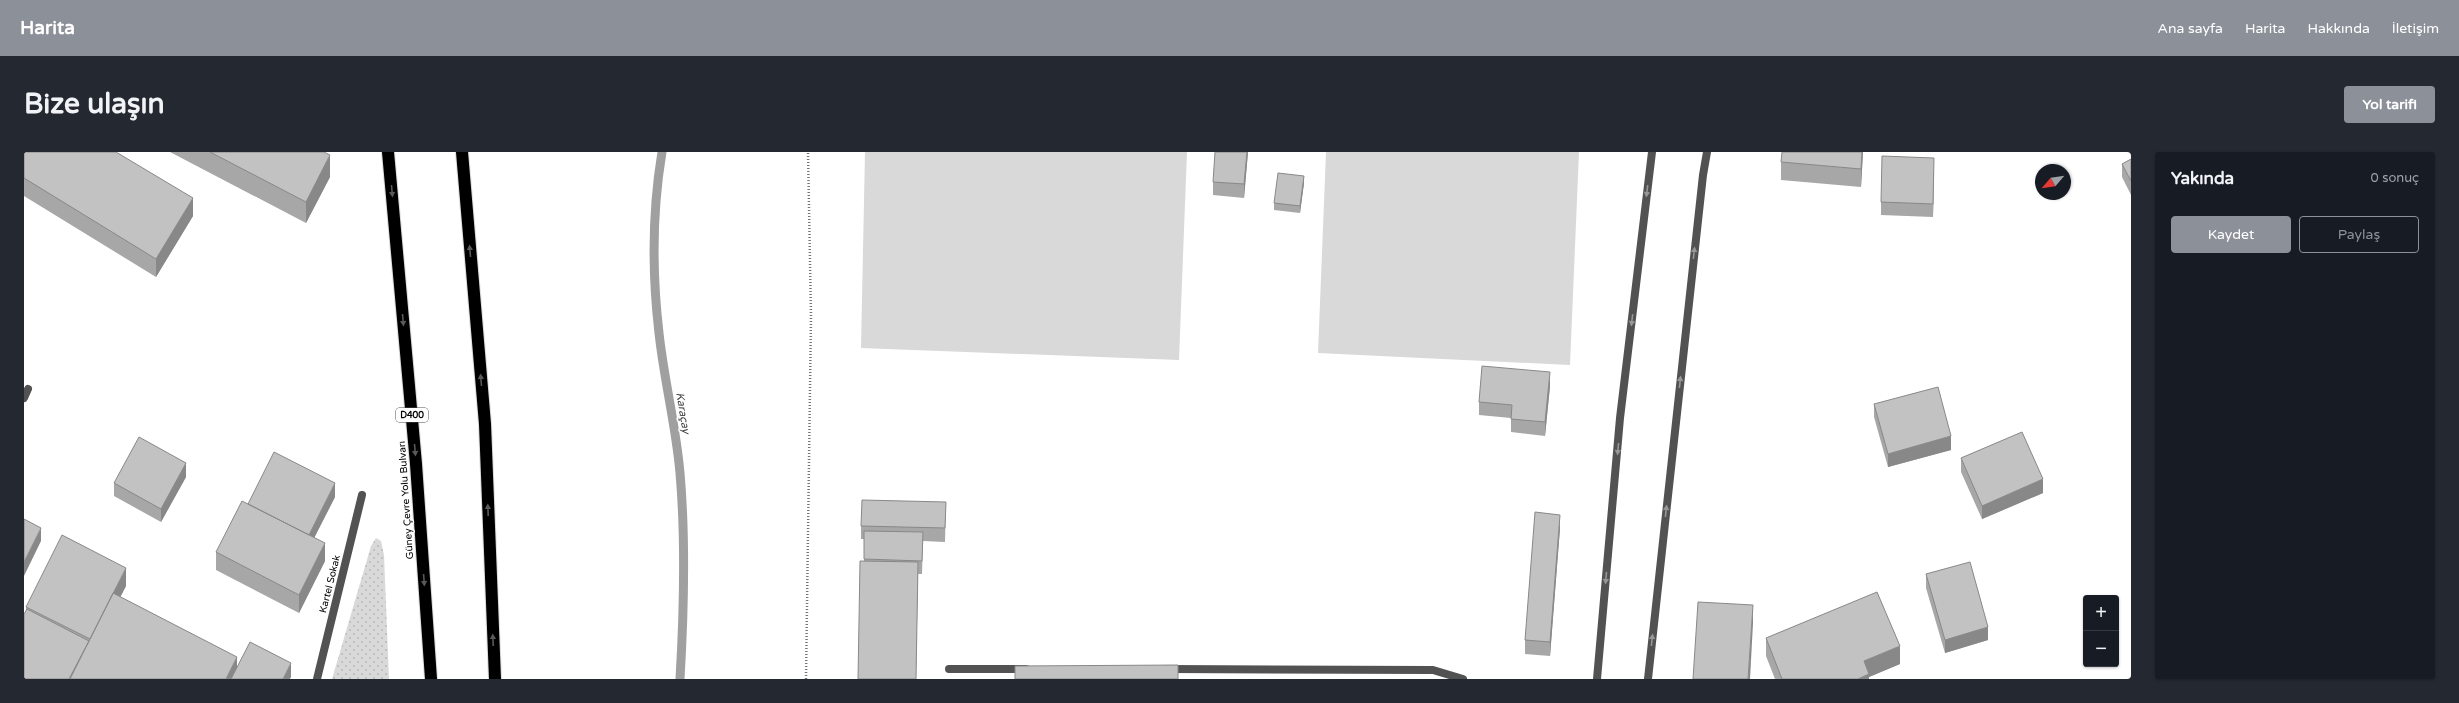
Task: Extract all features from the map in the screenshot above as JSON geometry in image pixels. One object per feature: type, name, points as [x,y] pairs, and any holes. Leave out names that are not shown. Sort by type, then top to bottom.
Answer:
[{"type":"highway","name":"Güney Çevre Yolu Bulvarı","points":[[388,152],[416,464],[431,679]]},
{"type":"highway","points":[[462,152],[485,424],[495,679]]},
{"type":"street","points":[[1597,679],[1620,418],[1652,152]]},
{"type":"street","points":[[1648,679],[1703,175],[1707,152]]},
{"type":"street","points":[[24,398],[28,389]]},
{"type":"street","name":"Kartel Sokak","points":[[317,679],[362,495]]},
{"type":"street","points":[[949,669],[1036,669]]},
{"type":"street","points":[[1155,669],[1433,670],[1463,679]]},
{"type":"path","points":[[806,679],[811,316],[808,152]]},
{"type":"shaded area","points":[[865,152],[1187,152],[1179,360],[861,348]]},
{"type":"shaded area","points":[[1326,152],[1579,152],[1570,365],[1318,353]]},
{"type":"shaded area","points":[[376,538],[381,541],[384,555],[389,679],[332,679],[371,546]]},
{"type":"building","points":[[24,152],[116,152],[193,198],[156,259],[24,178]]},
{"type":"building","points":[[210,152],[324,152],[330,155],[306,202]]},
{"type":"building","points":[[1215,152],[1247,152],[1244,184],[1213,182]]},
{"type":"building","points":[[1782,152],[1862,152],[1861,169],[1781,162]]},
{"type":"building","points":[[1882,156],[1934,158],[1933,204],[1881,202]]},
{"type":"building","points":[[2131,159],[2131,181],[2122,164]]},
{"type":"building","points":[[1278,173],[1304,176],[1300,206],[1274,203]]},
{"type":"building","points":[[1482,366],[1550,372],[1545,422],[1511,419],[1512,405],[1479,402]]},
{"type":"building","points":[[1938,387],[1951,436],[1888,454],[1874,404]]},
{"type":"building","points":[[2022,432],[2043,479],[1982,506],[1961,458]]},
{"type":"building","points":[[139,437],[186,463],[161,509],[114,483]]},
{"type":"building","points":[[274,452],[335,483],[309,535],[248,504]]},
{"type":"building","points":[[862,500],[946,502],[945,528],[861,526]]},
{"type":"building","points":[[242,501],[325,543],[299,595],[216,552]]},
{"type":"building","points":[[1535,512],[1560,515],[1550,642],[1525,640]]},
{"type":"building","points":[[24,519],[41,528],[24,562]]},
{"type":"building","points":[[864,531],[923,532],[922,561],[864,559]]},
{"type":"building","points":[[62,535],[126,568],[90,639],[26,607]]},
{"type":"building","points":[[860,561],[918,562],[916,679],[858,679]]},
{"type":"building","points":[[1970,562],[1988,627],[1945,640],[1926,574]]},
{"type":"building","points":[[1877,592],[1900,646],[1864,661],[1869,674],[1858,679],[1782,679],[1766,638]]},
{"type":"building","points":[[113,593],[237,657],[226,679],[70,679]]},
{"type":"building","points":[[1698,602],[1753,605],[1748,679],[1693,679]]},
{"type":"building","points":[[27,609],[89,641],[69,679],[24,679],[24,614]]},
{"type":"building","points":[[250,642],[291,663],[283,679],[231,679]]},
{"type":"building","points":[[1178,665],[1178,679],[1015,679],[1015,666]]},
{"type":"waterway","name":"Karaçay","points":[[662,152],[656,197],[654,265],[659,333],[678,455],[682,499],[684,576],[680,679]]}]
